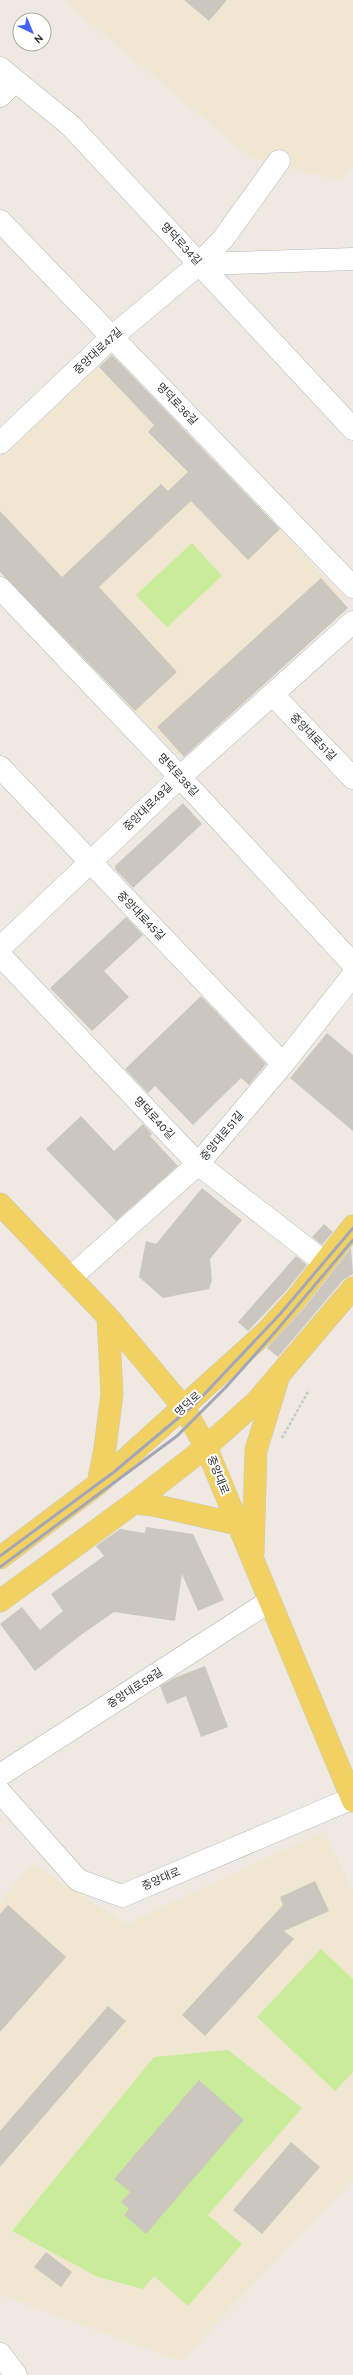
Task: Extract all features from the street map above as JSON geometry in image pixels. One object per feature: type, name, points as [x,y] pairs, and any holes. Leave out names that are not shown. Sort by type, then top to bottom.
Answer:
[{"type":"main road","name":"중앙대로","points":[[0,1204],[108,1317],[184,1408],[206,1447],[353,1799]]},
{"type":"main road","name":"명덕로","points":[[0,1558],[98,1484],[184,1408],[266,1332],[353,1226]]},
{"type":"main road","points":[[0,1601],[134,1503],[206,1447],[257,1401],[353,1288]]},
{"type":"main road","points":[[98,1484],[105,1448],[112,1394],[108,1317]]},
{"type":"main road","points":[[253,1560],[256,1450],[280,1374]]},
{"type":"main road","points":[[134,1503],[153,1505],[238,1524]]},
{"type":"street","points":[[0,96],[8,74]]},
{"type":"street","name":"명덕로34길","points":[[8,74],[71,126],[353,429]]},
{"type":"street","name":"중앙대로47길","points":[[0,443],[112,337],[199,264],[223,239],[279,161]]},
{"type":"street","name":"명덕로36길","points":[[0,221],[353,587]]},
{"type":"street","points":[[199,264],[353,259]]},
{"type":"street","name":"명덕로38길","points":[[0,588],[180,777],[353,964]]},
{"type":"street","name":"중앙대로49길","points":[[0,948],[180,777],[353,622]]},
{"type":"street","name":"중앙대로51길","points":[[273,695],[353,778]]},
{"type":"street","name":"중앙대로45길","points":[[0,767],[283,1064]]},
{"type":"street","name":"명덕로40길","points":[[0,956],[198,1164],[324,1262]]},
{"type":"street","name":"중앙대로51길","points":[[70,1278],[198,1164],[283,1064],[353,975]]},
{"type":"street","name":"중앙대로58길","points":[[0,1775],[270,1601]]},
{"type":"street","name":"중앙대로","points":[[0,1792],[78,1880],[122,1896],[353,1799]]},
{"type":"street","points":[[0,2354],[16,2375]]},
{"type":"path","points":[[280,1441],[309,1390]]},
{"type":"shaded area","points":[[63,0],[353,0],[353,166],[340,181],[251,158]]},
{"type":"shaded area","points":[[110,353],[346,599],[178,756],[0,572],[0,457]]},
{"type":"shaded area","points":[[325,1831],[353,1892],[353,2179],[181,2361],[0,2295],[0,1901],[33,1864],[126,1924]]},
{"type":"green space","points":[[192,543],[222,576],[167,627],[136,595]]},
{"type":"green space","points":[[321,1949],[353,1979],[353,2072],[335,2091],[257,2017]]},
{"type":"green space","points":[[228,2050],[302,2108],[208,2215],[242,2244],[188,2306],[154,2276],[143,2289],[98,2277],[12,2231],[154,2057]]},
{"type":"building","points":[[184,0],[227,0],[209,21]]},
{"type":"building","points":[[112,355],[280,529],[248,560],[191,501],[99,587],[177,672],[135,711],[0,572],[0,511],[62,577],[161,484],[168,491],[188,472],[148,432],[154,425],[99,367]]},
{"type":"building","points":[[321,578],[348,608],[184,757],[157,727]]},
{"type":"building","points":[[183,803],[202,824],[133,888],[115,869],[115,866]]},
{"type":"building","points":[[126,917],[143,935],[104,971],[129,997],[92,1031],[50,988]]},
{"type":"building","points":[[201,996],[266,1064],[249,1085],[241,1078],[193,1125],[155,1086],[148,1093],[125,1069]]},
{"type":"building","points":[[327,1033],[353,1055],[353,1131],[290,1078]]},
{"type":"building","points":[[81,1116],[114,1151],[143,1124],[152,1134],[150,1136],[178,1166],[116,1221],[46,1149]]},
{"type":"building","points":[[202,1188],[242,1220],[210,1259],[212,1280],[209,1289],[163,1298],[139,1277],[146,1241],[156,1244]]},
{"type":"building","points":[[324,1224],[333,1232],[322,1245],[312,1237]]},
{"type":"building","points":[[351,1248],[353,1274],[343,1280],[278,1357],[267,1348],[305,1307]]},
{"type":"building","points":[[296,1256],[307,1265],[286,1291],[248,1331],[238,1322]]},
{"type":"building","points":[[146,1527],[193,1534],[224,1600],[198,1611],[182,1574],[175,1621],[114,1612],[81,1635],[35,1671],[0,1624],[22,1607],[40,1630],[63,1611],[51,1594],[104,1556],[96,1546],[120,1529],[145,1533]]},
{"type":"building","points":[[205,1666],[228,1727],[201,1737],[186,1696],[167,1704],[160,1686],[174,1678]]},
{"type":"building","points":[[315,1881],[329,1911],[284,1931],[294,1939],[205,2036],[182,2015],[283,1905],[280,1897]]},
{"type":"building","points":[[8,1905],[66,1957],[0,2032],[0,1914]]},
{"type":"building","points":[[108,2006],[126,2021],[0,2167],[0,2131]]},
{"type":"building","points":[[199,2080],[244,2120],[146,2234],[124,2215],[129,2209],[121,2202],[130,2192],[114,2179]]},
{"type":"building","points":[[291,2142],[320,2167],[262,2234],[233,2210]]},
{"type":"building","points":[[46,2252],[72,2272],[61,2287],[34,2267]]},
{"type":"railway","points":[[0,1556],[114,1472],[196,1403],[281,1313],[353,1228]]},
{"type":"railway","points":[[0,1567],[177,1436],[226,1387],[276,1331],[353,1240]]}]
